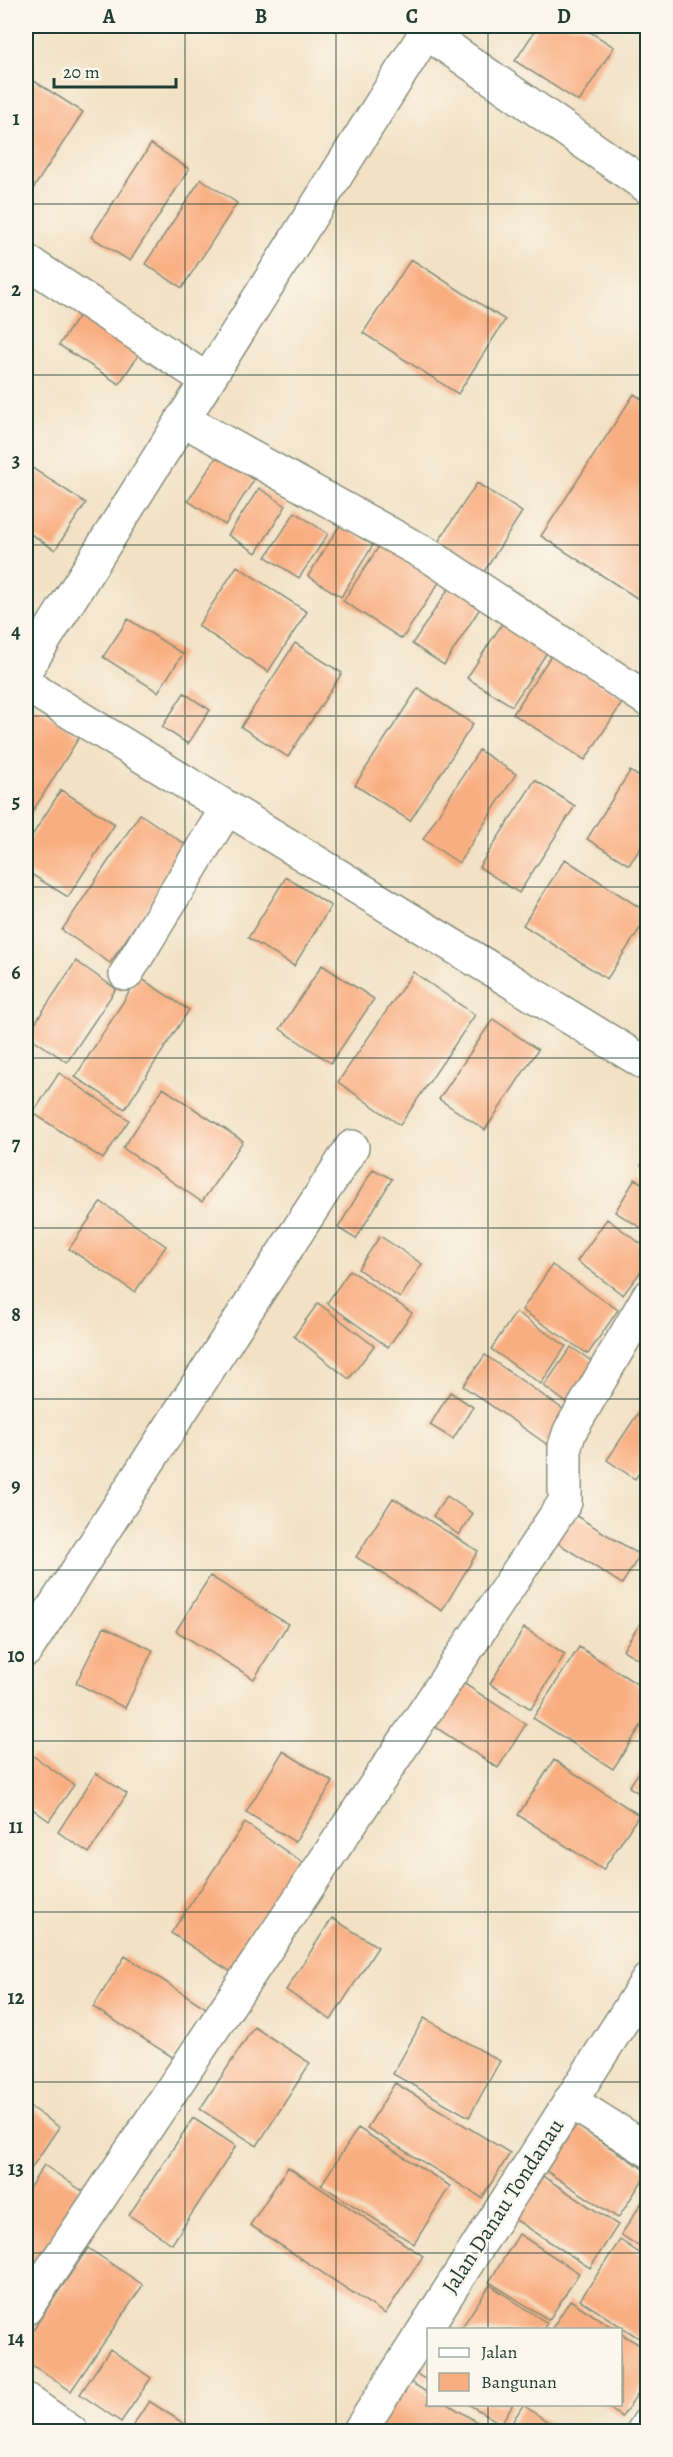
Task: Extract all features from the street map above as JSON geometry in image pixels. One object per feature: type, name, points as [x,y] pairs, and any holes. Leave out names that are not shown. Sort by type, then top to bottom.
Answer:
[{"type":"street","points":[[26,669],[428,29],[648,188]]},
{"type":"street","points":[[26,261],[207,380]]},
{"type":"street","points":[[182,419],[433,558],[648,700]]},
{"type":"street","points":[[26,685],[648,1065]]},
{"type":"street","points":[[126,974],[228,808]]},
{"type":"street","points":[[26,1650],[352,1147]]},
{"type":"street","points":[[26,2308],[565,1502],[565,1446],[570,1431],[648,1297]]},
{"type":"street","name":"Jalan Danau Tondanau","points":[[359,2432],[648,1980]]},
{"type":"street","points":[[570,2101],[648,2150]]},
{"type":"street","points":[[26,2400],[71,2432]]},
{"type":"street","points":[[643,2432],[648,2424]]},
{"type":"building","points":[[538,26],[581,26],[614,47],[579,102],[515,61]]},
{"type":"building","points":[[34,81],[83,112],[29,195],[26,193],[26,94]]},
{"type":"building","points":[[151,144],[189,169],[130,261],[91,237]]},
{"type":"building","points":[[201,179],[237,203],[182,288],[145,264]]},
{"type":"building","points":[[411,259],[505,320],[458,394],[363,333]]},
{"type":"building","points":[[82,311],[142,350],[119,384],[59,345]]},
{"type":"building","points":[[634,394],[648,403],[648,605],[541,536]]},
{"type":"building","points":[[217,456],[254,480],[225,525],[188,501]]},
{"type":"building","points":[[26,464],[86,503],[55,550],[26,531]]},
{"type":"building","points":[[477,483],[522,512],[484,572],[438,542]]},
{"type":"building","points":[[259,488],[286,506],[256,553],[228,535]]},
{"type":"building","points":[[295,512],[328,534],[299,578],[266,557]]},
{"type":"building","points":[[340,525],[373,545],[341,597],[308,576]]},
{"type":"building","points":[[385,537],[444,575],[402,639],[343,601]]},
{"type":"building","points":[[237,566],[307,612],[268,672],[198,626]]},
{"type":"building","points":[[453,582],[484,602],[444,665],[412,644]]},
{"type":"building","points":[[128,619],[183,654],[158,692],[103,657]]},
{"type":"building","points":[[505,619],[550,648],[512,706],[467,678]]},
{"type":"building","points":[[295,643],[342,673],[288,757],[241,727]]},
{"type":"building","points":[[552,654],[624,700],[585,760],[513,714]]},
{"type":"building","points":[[418,688],[473,724],[410,821],[355,785]]},
{"type":"building","points":[[184,693],[210,710],[188,744],[162,727]]},
{"type":"building","points":[[26,702],[80,736],[26,822]]},
{"type":"building","points":[[479,750],[516,774],[459,863],[423,839]]},
{"type":"building","points":[[630,771],[648,782],[648,837],[629,865],[587,839]]},
{"type":"building","points":[[535,780],[575,806],[519,893],[479,867]]},
{"type":"building","points":[[61,790],[115,824],[68,897],[26,871],[26,845]]},
{"type":"building","points":[[140,814],[189,847],[110,963],[62,930]]},
{"type":"building","points":[[565,859],[648,913],[607,979],[523,925]]},
{"type":"building","points":[[286,877],[331,906],[294,966],[248,938]]},
{"type":"building","points":[[76,961],[116,989],[67,1062],[27,1035]]},
{"type":"building","points":[[322,965],[374,999],[331,1063],[280,1029]]},
{"type":"building","points":[[413,972],[475,1015],[400,1125],[338,1082]]},
{"type":"building","points":[[139,977],[189,1010],[125,1109],[75,1077]]},
{"type":"building","points":[[493,1019],[538,1050],[485,1130],[439,1099]]},
{"type":"building","points":[[59,1073],[129,1120],[103,1159],[33,1113]]},
{"type":"building","points":[[163,1088],[243,1141],[202,1202],[123,1148]]},
{"type":"building","points":[[648,1155],[648,1170],[641,1165]]},
{"type":"building","points":[[373,1169],[392,1179],[356,1239],[338,1228]]},
{"type":"building","points":[[635,1179],[648,1187],[648,1232],[615,1212]]},
{"type":"building","points":[[101,1202],[166,1246],[135,1292],[69,1249]]},
{"type":"building","points":[[607,1219],[648,1249],[648,1262],[623,1295],[577,1261]]},
{"type":"building","points":[[380,1236],[422,1264],[400,1298],[358,1269]]},
{"type":"building","points":[[552,1265],[618,1310],[588,1354],[522,1310]]},
{"type":"building","points":[[350,1270],[412,1313],[388,1347],[327,1303]]},
{"type":"building","points":[[318,1303],[374,1346],[349,1379],[294,1336]]},
{"type":"building","points":[[516,1312],[566,1346],[541,1384],[491,1349]]},
{"type":"building","points":[[571,1347],[603,1369],[575,1409],[544,1386]]},
{"type":"building","points":[[485,1355],[570,1414],[548,1445],[463,1386]]},
{"type":"building","points":[[450,1392],[473,1407],[453,1439],[430,1425]]},
{"type":"building","points":[[648,1398],[648,1460],[635,1479],[607,1460]]},
{"type":"building","points":[[447,1496],[473,1514],[459,1535],[433,1516]]},
{"type":"building","points":[[393,1498],[478,1551],[442,1611],[356,1557]]},
{"type":"building","points":[[570,1512],[640,1555],[622,1584],[553,1540]]},
{"type":"building","points":[[210,1576],[288,1624],[254,1679],[176,1631]]},
{"type":"building","points":[[648,1611],[648,1665],[623,1650]]},
{"type":"building","points":[[104,1627],[153,1650],[125,1708],[76,1683]]},
{"type":"building","points":[[524,1628],[565,1654],[531,1709],[490,1684]]},
{"type":"building","points":[[579,1647],[648,1691],[648,1715],[613,1769],[533,1718]]},
{"type":"building","points":[[457,1679],[526,1724],[498,1768],[429,1723]]},
{"type":"building","points":[[283,1751],[333,1782],[295,1842],[246,1812]]},
{"type":"building","points":[[32,1755],[74,1785],[49,1821],[26,1804],[26,1763]]},
{"type":"building","points":[[648,1759],[648,1799],[629,1787]]},
{"type":"building","points":[[554,1760],[639,1815],[603,1870],[518,1815]]},
{"type":"building","points":[[96,1773],[127,1794],[89,1853],[58,1832]]},
{"type":"building","points":[[245,1823],[306,1865],[234,1974],[171,1933]]},
{"type":"building","points":[[332,1918],[378,1947],[331,2020],[286,1990]]},
{"type":"building","points":[[125,1956],[206,2008],[174,2058],[93,2007]]},
{"type":"building","points":[[424,2018],[500,2061],[469,2117],[393,2074]]},
{"type":"building","points":[[254,2027],[310,2063],[257,2146],[200,2109]]},
{"type":"building","points":[[395,2083],[510,2153],[482,2198],[367,2128]]},
{"type":"building","points":[[26,2104],[59,2127],[26,2176]]},
{"type":"building","points":[[193,2118],[236,2146],[172,2244],[129,2215]]},
{"type":"building","points":[[576,2125],[648,2172],[618,2218],[546,2171]]},
{"type":"building","points":[[358,2128],[450,2186],[414,2244],[321,2185]]},
{"type":"building","points":[[44,2165],[94,2199],[26,2300],[26,2193]]},
{"type":"building","points":[[288,2167],[423,2256],[385,2314],[250,2225]]},
{"type":"building","points":[[541,2175],[618,2225],[590,2268],[513,2218]]},
{"type":"building","points":[[648,2196],[648,2252],[621,2235]]},
{"type":"building","points":[[519,2234],[579,2273],[549,2320],[489,2282]]},
{"type":"building","points":[[620,2240],[648,2259],[648,2344],[580,2300]]},
{"type":"building","points":[[88,2248],[143,2285],[71,2391],[26,2361],[26,2340]]},
{"type":"building","points":[[490,2285],[547,2323],[544,2328],[461,2328]]},
{"type":"building","points":[[570,2300],[613,2328],[552,2328]]},
{"type":"building","points":[[622,2334],[648,2350],[648,2378],[622,2417],[606,2406],[622,2406]]},
{"type":"building","points":[[427,2340],[427,2380],[410,2370]]},
{"type":"building","points":[[110,2349],[151,2378],[121,2422],[80,2394]]},
{"type":"building","points":[[404,2378],[427,2392],[427,2406],[451,2406],[493,2432],[372,2432]]},
{"type":"building","points":[[149,2401],[197,2432],[130,2430]]},
{"type":"building","points":[[471,2406],[512,2406],[501,2424]]},
{"type":"building","points":[[524,2406],[563,2432],[506,2432]]}]
